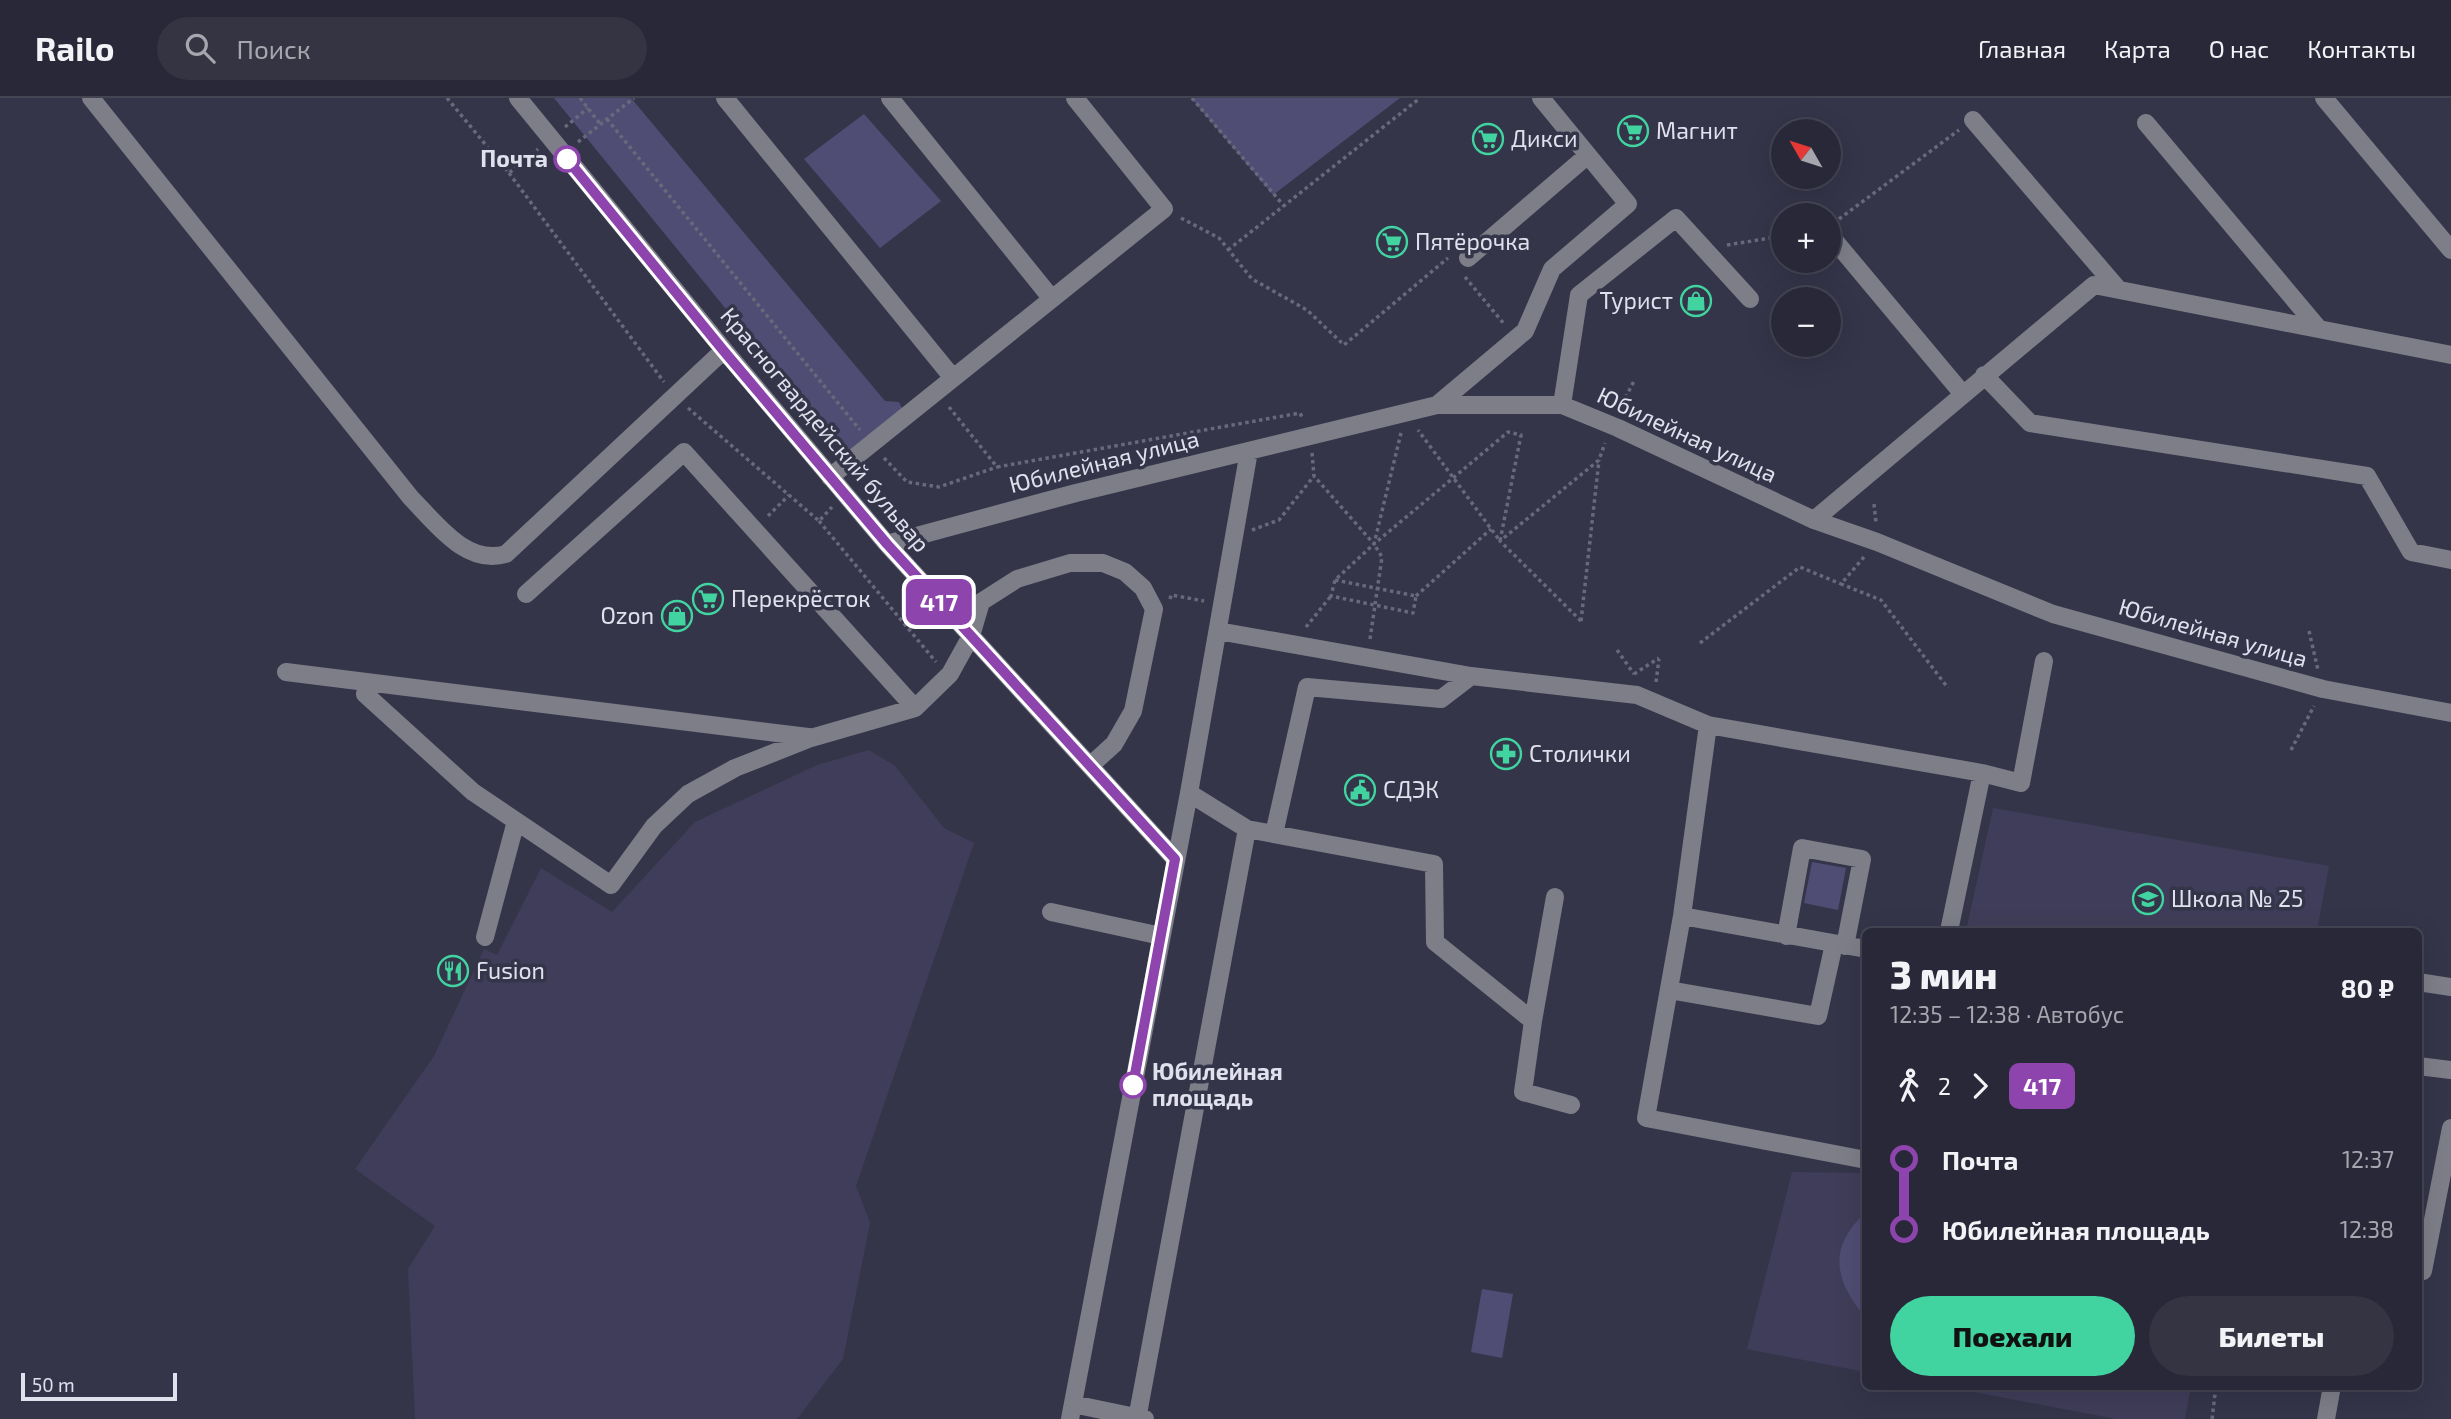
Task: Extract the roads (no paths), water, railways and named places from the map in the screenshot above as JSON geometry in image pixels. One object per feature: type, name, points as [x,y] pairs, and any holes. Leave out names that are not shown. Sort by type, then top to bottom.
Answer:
[{"type":"street","points":[[91,98],[411,498],[447,534],[474,554],[492,558],[506,555],[723,350]]},
{"type":"street","name":"Красногвардейский бульвар","points":[[518,98],[723,350],[887,544],[1175,859]]},
{"type":"street","points":[[725,98],[953,378]]},
{"type":"street","points":[[890,98],[1052,299]]},
{"type":"street","points":[[830,477],[1164,209],[1075,98]]},
{"type":"street","points":[[1437,405],[1525,331],[1552,269],[1628,204],[1541,98]]},
{"type":"street","points":[[2324,98],[2451,250]]},
{"type":"street","points":[[1973,120],[2119,290]]},
{"type":"street","points":[[2146,123],[2319,329]]},
{"type":"street","points":[[1462,263],[1588,155]]},
{"type":"street","points":[[1562,405],[1579,295],[1676,218],[1750,299]]},
{"type":"street","points":[[1841,248],[1962,393]]},
{"type":"street","points":[[1814,520],[1962,393],[2094,285],[2451,355]]},
{"type":"street","points":[[1984,375],[2030,423],[2367,476],[2411,552],[2451,560]]},
{"type":"street","name":"Юбилейная улица","points":[[887,544],[1076,493],[1437,405],[1562,405],[1611,425],[1814,520],[1877,542],[2053,614],[2323,689],[2451,713]]},
{"type":"street","points":[[1247,829],[1140,1419],[1071,1412],[1189,793],[1249,451]]},
{"type":"street","points":[[526,594],[684,452],[915,708]]},
{"type":"street","points":[[368,683],[365,694],[473,792],[611,885],[654,825],[688,793],[735,768],[811,738],[915,708],[948,676],[971,636],[981,602],[1017,579],[1070,563],[1103,563],[1125,572],[1143,588],[1154,609],[1133,711],[1114,744],[1091,765]]},
{"type":"street","points":[[1218,631],[1471,676],[1637,695],[1708,725],[1982,773],[2021,783],[2044,661]]},
{"type":"street","points":[[286,672],[811,738]]},
{"type":"street","points":[[1274,834],[1307,687],[1441,699],[1471,676]]},
{"type":"street","points":[[1708,725],[1682,916],[1646,1118],[1862,1159]]},
{"type":"street","points":[[1950,928],[1982,773]]},
{"type":"street","points":[[1189,793],[1247,829],[1434,864],[1435,942],[1533,1021]]},
{"type":"street","points":[[485,937],[516,821]]},
{"type":"street","points":[[1669,990],[1818,1016],[1862,859],[1802,848],[1786,936]]},
{"type":"street","points":[[1555,897],[1523,1092],[1571,1105]]},
{"type":"street","points":[[1051,912],[1161,936]]},
{"type":"street","points":[[1682,916],[1862,948]]},
{"type":"street","points":[[2422,983],[2451,988]]},
{"type":"street","points":[[2422,1066],[2451,1070]]},
{"type":"street","points":[[2423,1271],[2451,1128]]},
{"type":"street","points":[[2326,1419],[2331,1390]]},
{"type":"place","name":"Магнит","points":[[1633,131]]},
{"type":"place","name":"Дикси","points":[[1488,139]]},
{"type":"place","name":"Почта","points":[[567,159]]},
{"type":"place","name":"Пятёрочка","points":[[1392,242]]},
{"type":"place","name":"Турист","points":[[1696,301]]},
{"type":"place","name":"Перекрёсток","points":[[708,599]]},
{"type":"place","name":"Ozon","points":[[677,616]]},
{"type":"place","name":"Столички","points":[[1506,754]]},
{"type":"place","name":"СДЭК","points":[[1360,790]]},
{"type":"place","name":"Школа № 25","points":[[2148,899]]},
{"type":"place","name":"Fusion","points":[[453,971]]},
{"type":"place","name":"Юбилейная площадь","points":[[1133,1085]]}]
